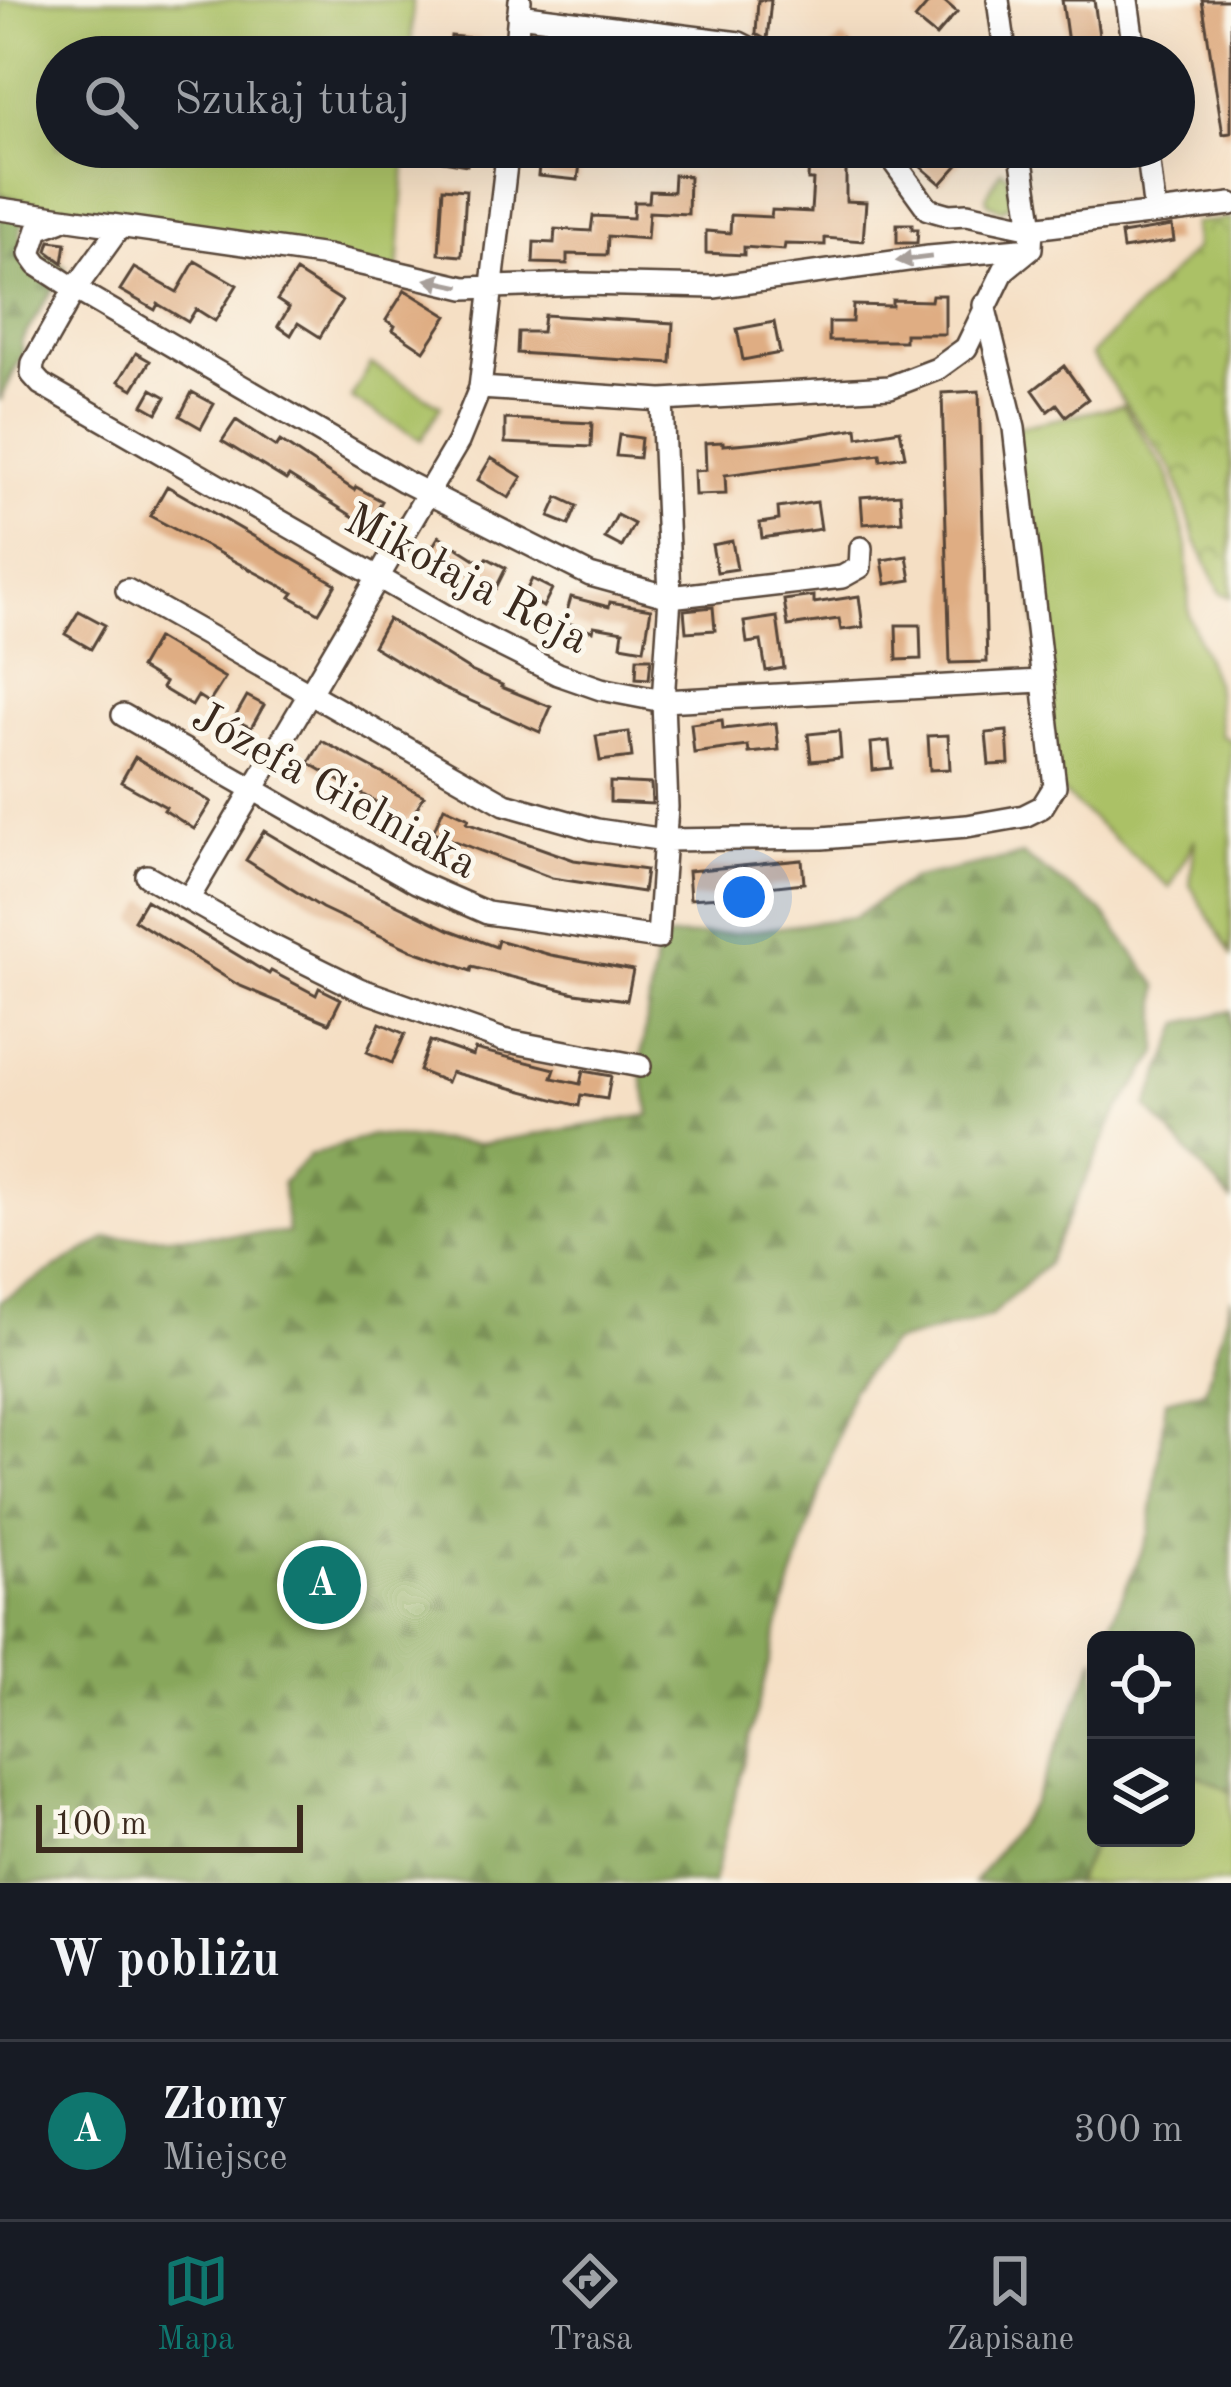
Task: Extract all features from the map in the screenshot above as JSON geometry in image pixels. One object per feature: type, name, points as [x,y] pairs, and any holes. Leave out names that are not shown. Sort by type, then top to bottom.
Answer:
[{"type":"street","points":[[998,0],[1003,36]]},
{"type":"street","points":[[1127,0],[1132,36]]},
{"type":"street","points":[[519,8],[695,36]]},
{"type":"street","points":[[189,898],[458,442],[480,388],[506,168]]},
{"type":"street","points":[[898,168],[928,209],[1031,238]]},
{"type":"street","points":[[480,388],[662,400],[890,387],[937,369],[966,348],[1004,270],[1031,238],[1023,168]]},
{"type":"street","points":[[1150,168],[1155,213]]},
{"type":"street","points":[[0,209],[327,256],[446,286],[714,287],[928,257],[1155,213],[1231,204]]},
{"type":"street","points":[[60,221],[38,229],[30,254],[38,265],[404,481],[430,490],[590,575],[670,597],[842,577],[860,567],[861,548]]},
{"type":"street","points":[[75,289],[119,228]]},
{"type":"street","name":"Mikołaja Reja","points":[[75,289],[33,363],[32,374],[41,384],[379,578],[558,674],[601,689],[663,701],[1041,681]]},
{"type":"street","points":[[128,590],[505,804],[597,830],[665,840],[822,838],[967,826],[1024,816],[1042,807],[1055,786],[1014,428],[984,305]]},
{"type":"street","points":[[662,400],[670,597],[663,701],[665,840]]},
{"type":"street","name":"Józefa Gielniaka","points":[[123,715],[416,882],[487,914],[658,938],[665,840]]},
{"type":"street","points":[[147,876],[289,956],[359,988],[503,1040],[640,1066]]},
{"type":"green space","points":[[0,0],[413,0],[412,36],[36,36],[36,168],[405,168],[398,272],[0,209]]},
{"type":"green space","points":[[1001,170],[1008,175],[1012,203],[1002,210],[986,197]]},
{"type":"green space","points":[[0,194],[26,202],[23,242],[66,267],[21,342],[23,353],[0,401]]},
{"type":"green space","points":[[1231,219],[1231,597],[1221,593],[1196,541],[1174,472],[1091,355],[1195,249],[1194,223]]},
{"type":"green space","points":[[371,364],[441,406],[421,440],[351,398]]},
{"type":"green space","points":[[1123,405],[1169,476],[1187,545],[1189,616],[1215,682],[1221,736],[1231,740],[1231,954],[1190,885],[1195,839],[1170,888],[1055,786],[1014,428]]},
{"type":"green space","points":[[1023,855],[1102,911],[1158,986],[1158,1053],[1116,1114],[1046,1265],[990,1317],[891,1343],[852,1389],[778,1627],[713,1883],[0,1883],[0,1301],[107,1238],[288,1233],[282,1183],[309,1156],[371,1135],[480,1144],[650,1115],[640,1066],[658,938],[855,917],[911,879]]},
{"type":"green space","points":[[1231,1011],[1231,1200],[1147,1107],[1181,1023]]},
{"type":"green space","points":[[1231,1297],[1231,1792],[1195,1773],[1195,1631],[1107,1631],[1149,1535],[1166,1400],[1205,1391]]},
{"type":"green space","points":[[1087,1678],[1087,1847],[1092,1847],[1075,1883],[974,1883],[1033,1804]]},
{"type":"green space","points":[[1195,1773],[1231,1792],[1231,1883],[1075,1883],[1092,1847],[1195,1847]]},
{"type":"building","points":[[758,0],[771,0],[767,36],[756,34]]},
{"type":"building","points":[[931,0],[943,0],[957,12],[936,36],[915,19]]},
{"type":"building","points":[[1062,0],[1094,0],[1099,36],[1067,36]]},
{"type":"building","points":[[1202,0],[1231,0],[1231,133],[1223,134]]},
{"type":"building","points":[[539,168],[579,168],[578,180],[538,176]]},
{"type":"building","points":[[808,168],[846,168],[846,201],[866,202],[863,241],[825,238],[825,245],[785,244],[784,250],[744,247],[744,255],[706,253],[706,231],[730,233],[731,215],[811,212],[813,180],[808,180]]},
{"type":"building","points":[[922,168],[955,168],[941,184]]},
{"type":"building","points":[[674,175],[689,176],[688,214],[649,212],[647,239],[608,236],[607,255],[567,254],[567,264],[533,263],[534,242],[554,243],[555,229],[591,231],[593,216],[633,218],[634,202],[649,202],[650,191],[673,192]]},
{"type":"building","points":[[443,188],[466,190],[462,256],[439,254]]},
{"type":"building","points":[[897,224],[918,229],[917,243],[897,243]]},
{"type":"building","points":[[1172,226],[1174,241],[1123,249],[1121,234]]},
{"type":"building","points":[[50,241],[66,243],[63,263],[47,251]]},
{"type":"building","points":[[195,261],[237,285],[215,321],[196,309],[188,322],[120,290],[134,268],[177,292]]},
{"type":"building","points":[[296,272],[342,301],[320,337],[298,323],[291,335],[278,326],[289,308],[277,300]]},
{"type":"building","points":[[405,290],[447,316],[424,351],[386,320]]},
{"type":"building","points":[[932,295],[945,295],[945,334],[905,334],[905,341],[829,341],[829,322],[852,322],[853,305],[892,306],[892,300],[931,301]]},
{"type":"building","points":[[544,315],[673,323],[671,363],[517,353],[518,332],[542,332]]},
{"type":"building","points":[[774,322],[780,353],[743,360],[737,329]]},
{"type":"building","points":[[136,353],[150,361],[133,389],[119,381]]},
{"type":"building","points":[[1064,366],[1088,399],[1066,416],[1057,404],[1048,411],[1033,390]]},
{"type":"building","points":[[152,389],[166,397],[157,413],[143,405]]},
{"type":"building","points":[[979,391],[987,662],[950,663],[942,393]]},
{"type":"building","points":[[192,392],[214,404],[201,428],[180,416]]},
{"type":"building","points":[[505,419],[592,423],[591,447],[505,443]]},
{"type":"building","points":[[236,420],[276,447],[280,441],[354,490],[382,501],[368,526],[222,441]]},
{"type":"building","points":[[857,428],[858,437],[900,430],[905,456],[881,460],[880,454],[725,475],[726,494],[695,495],[694,471],[706,470],[705,443],[782,440]]},
{"type":"building","points":[[619,435],[641,438],[639,458],[616,456]]},
{"type":"building","points":[[491,458],[522,477],[509,498],[478,480]]},
{"type":"building","points":[[167,486],[336,584],[319,613],[291,597],[294,593],[150,516]]},
{"type":"building","points":[[900,494],[902,521],[863,524],[861,497]]},
{"type":"building","points":[[558,497],[577,506],[569,525],[549,517]]},
{"type":"building","points":[[817,502],[821,529],[762,538],[760,523],[779,520],[778,508]]},
{"type":"building","points":[[617,515],[634,524],[622,547],[605,538]]},
{"type":"building","points":[[439,536],[483,564],[487,558],[506,568],[496,588],[460,568],[457,571],[445,564],[439,575],[422,564]]},
{"type":"building","points":[[732,541],[737,569],[717,572],[712,545]]},
{"type":"building","points":[[907,556],[911,580],[886,584],[882,560]]},
{"type":"building","points":[[532,579],[552,589],[543,607],[524,595]]},
{"type":"building","points":[[814,596],[814,603],[859,596],[863,627],[841,630],[839,619],[788,626],[784,600]]},
{"type":"building","points":[[571,597],[609,607],[610,602],[651,609],[644,649],[621,645],[623,631],[594,626],[593,631],[564,622]]},
{"type":"building","points":[[713,607],[715,630],[686,632],[684,610]]},
{"type":"building","points":[[79,611],[105,625],[91,649],[65,634]]},
{"type":"building","points":[[777,617],[784,668],[766,671],[761,641],[747,643],[744,622]]},
{"type":"building","points":[[388,619],[471,671],[551,707],[540,732],[442,688],[373,646]]},
{"type":"building","points":[[896,625],[920,625],[921,659],[897,660]]},
{"type":"building","points":[[157,638],[225,678],[209,703],[198,696],[192,706],[140,668]]},
{"type":"building","points":[[637,658],[651,658],[649,679],[636,678]]},
{"type":"building","points":[[247,696],[264,705],[251,728],[234,719]]},
{"type":"building","points":[[722,720],[723,729],[776,723],[779,750],[749,753],[748,746],[694,753],[691,724]]},
{"type":"building","points":[[839,731],[841,758],[811,761],[808,734]]},
{"type":"building","points":[[1007,731],[1009,764],[989,765],[986,733]]},
{"type":"building","points":[[629,732],[632,757],[600,761],[596,736]]},
{"type":"building","points":[[948,735],[950,769],[930,770],[928,736]]},
{"type":"building","points":[[322,741],[424,796],[409,821],[309,763]]},
{"type":"building","points":[[889,741],[892,768],[873,770],[871,743]]},
{"type":"building","points":[[135,757],[211,802],[194,829],[121,782]]},
{"type":"building","points":[[610,782],[651,784],[652,804],[610,802]]},
{"type":"building","points":[[444,807],[469,818],[467,822],[574,860],[646,870],[643,892],[552,878],[433,832]]},
{"type":"building","points":[[264,831],[348,881],[450,930],[496,947],[498,940],[633,970],[627,1000],[575,993],[472,967],[471,971],[411,950],[322,908],[246,860]]},
{"type":"building","points":[[802,860],[804,883],[767,887],[768,894],[690,899],[688,871]]},
{"type":"building","points":[[146,900],[269,974],[316,995],[319,988],[341,999],[329,1023],[238,985],[134,920]]},
{"type":"building","points":[[380,1023],[405,1034],[392,1063],[367,1052]]},
{"type":"building","points":[[430,1041],[473,1056],[475,1049],[555,1069],[552,1078],[580,1084],[583,1071],[611,1076],[607,1099],[581,1095],[579,1106],[451,1072],[447,1082],[419,1071]]},
{"type":"place","name":"Złomy","points":[[322,1585]]}]
